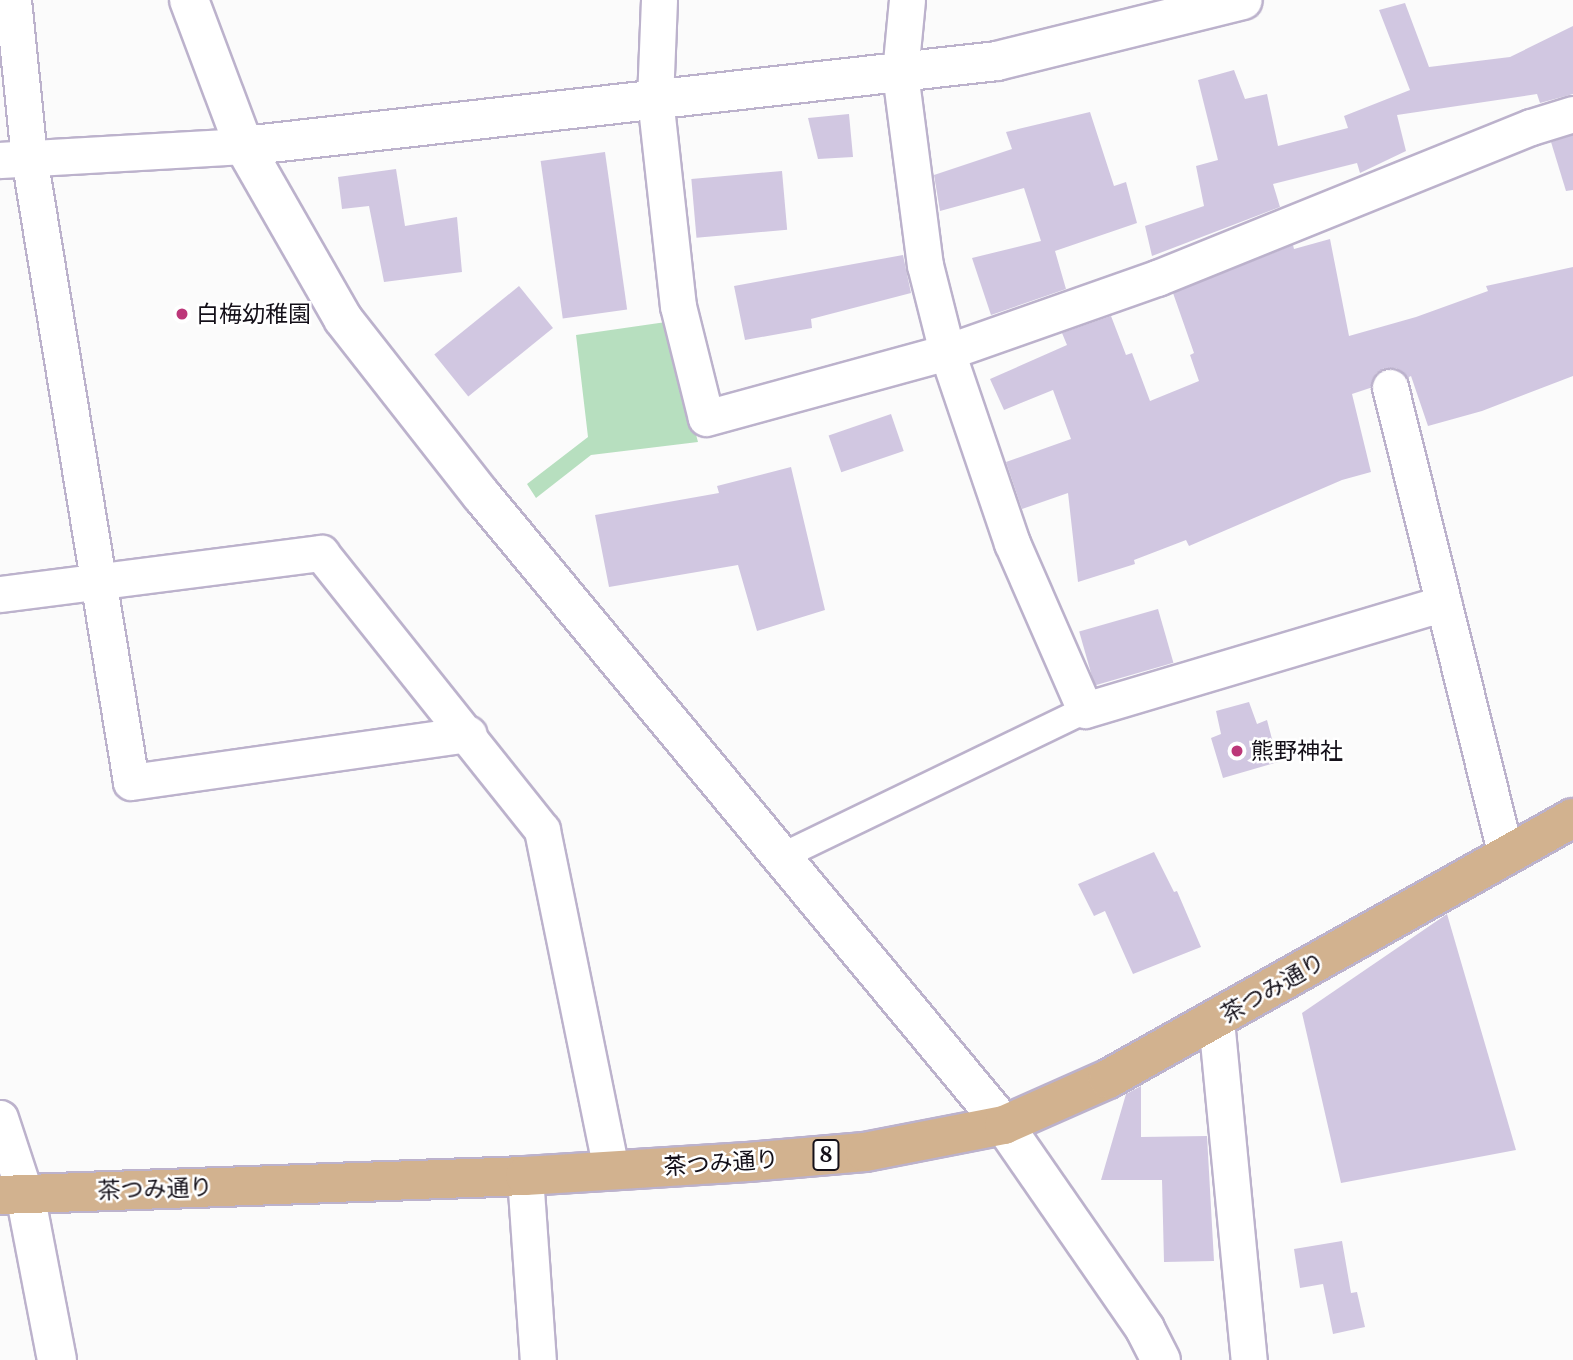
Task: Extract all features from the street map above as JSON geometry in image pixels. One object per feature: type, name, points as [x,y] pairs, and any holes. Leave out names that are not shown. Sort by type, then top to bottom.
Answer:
[{"type":"main road","name":"茶つみ通り","points":[[13,1194],[524,1176],[611,1170],[865,1152],[1004,1125],[1108,1079],[1573,818]]},
{"type":"street","points":[[13,0],[15,158],[99,581],[131,782],[469,734]]},
{"type":"street","points":[[189,0],[244,146],[342,319],[482,496],[1004,1125],[1145,1329],[1161,1360]]},
{"type":"street","points":[[659,0],[655,98],[678,306],[706,418],[947,352],[1157,278],[1531,127],[1573,114]]},
{"type":"street","points":[[907,0],[900,73],[925,265],[947,352],[1012,543],[1085,710]]},
{"type":"street","points":[[15,158],[244,146],[997,61],[1242,0]]},
{"type":"street","points":[[1390,387],[1506,854]]},
{"type":"street","points":[[0,594],[321,553],[469,734],[542,830],[611,1170]]},
{"type":"street","points":[[783,856],[1085,710],[1443,603]]},
{"type":"street","points":[[1216,1020],[1249,1360]]},
{"type":"street","points":[[0,1118],[13,1194],[57,1360]]},
{"type":"street","points":[[524,1176],[538,1360]]},
{"type":"green space","points":[[666,322],[698,442],[591,455],[536,498],[527,484],[588,437],[576,335]]},
{"type":"building","points":[[1405,3],[1429,67],[1510,57],[1573,26],[1573,94],[1540,103],[1537,94],[1397,115],[1406,151],[1360,173],[1357,163],[1273,184],[1280,207],[1152,256],[1145,226],[1204,206],[1196,166],[1218,160],[1198,80],[1234,70],[1245,99],[1267,94],[1278,146],[1348,128],[1344,116],[1410,90],[1379,10]]},
{"type":"building","points":[[1090,112],[1114,186],[1126,182],[1137,223],[1055,251],[1066,289],[991,315],[972,258],[1041,241],[1024,188],[940,211],[934,175],[1012,149],[1006,132]]},
{"type":"building","points":[[849,114],[853,157],[818,159],[808,118]]},
{"type":"building","points":[[1573,135],[1573,190],[1566,191],[1551,142]]},
{"type":"building","points":[[605,152],[627,309],[563,318],[541,161]]},
{"type":"building","points":[[396,169],[405,226],[457,217],[462,272],[384,282],[369,206],[342,209],[338,177]]},
{"type":"building","points":[[782,171],[787,230],[696,238],[691,179]]},
{"type":"building","points":[[1330,239],[1349,336],[1416,317],[1488,291],[1486,286],[1573,267],[1573,376],[1482,411],[1428,426],[1411,376],[1407,378],[1396,368],[1385,368],[1376,373],[1370,388],[1352,394],[1371,472],[1342,480],[1189,546],[1186,540],[1134,560],[1135,564],[1078,582],[1068,493],[1022,509],[1006,462],[1071,439],[1053,390],[1004,410],[990,379],[1067,345],[1062,333],[1111,316],[1126,355],[1132,353],[1150,401],[1199,381],[1190,355],[1194,353],[1173,293],[1293,245],[1294,249]]},
{"type":"building","points":[[903,255],[911,293],[811,319],[812,328],[745,340],[734,286]]},
{"type":"building","points":[[519,286],[553,328],[468,397],[434,355]]},
{"type":"building","points":[[891,414],[904,451],[841,472],[829,435]]},
{"type":"building","points":[[791,467],[825,610],[757,631],[738,565],[609,587],[595,515],[719,493],[717,486]]},
{"type":"building","points":[[1158,609],[1173,663],[1095,685],[1079,632]]},
{"type":"building","points":[[1249,702],[1257,724],[1267,720],[1278,762],[1223,778],[1211,738],[1221,734],[1216,711]]},
{"type":"building","points":[[1154,852],[1174,892],[1177,891],[1201,947],[1133,974],[1105,911],[1094,916],[1078,884]]},
{"type":"building","points":[[1447,914],[1516,1150],[1341,1183],[1302,1013]]},
{"type":"building","points":[[1141,1086],[1141,1137],[1207,1136],[1214,1261],[1164,1262],[1162,1180],[1101,1180],[1126,1094]]},
{"type":"building","points":[[1342,1241],[1351,1293],[1357,1292],[1365,1327],[1333,1334],[1323,1284],[1300,1288],[1294,1249]]},
{"type":"place","name":"白梅幼稚園","points":[[182,314]]},
{"type":"place","name":"熊野神社","points":[[1237,751]]}]
